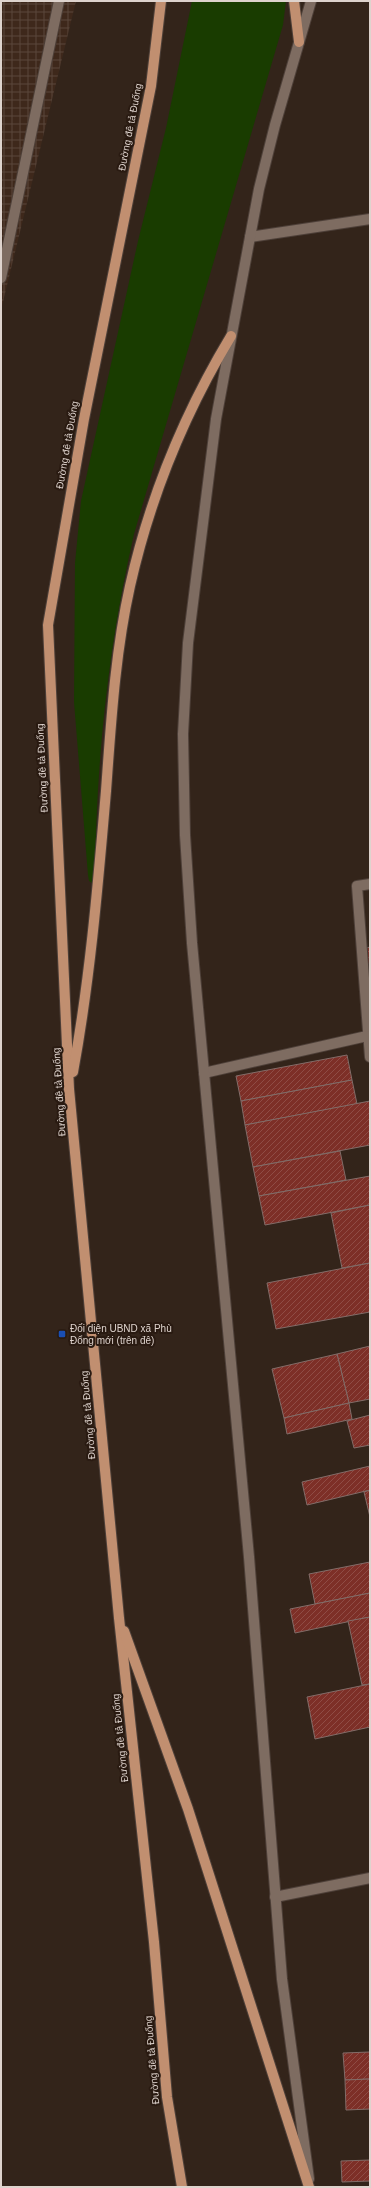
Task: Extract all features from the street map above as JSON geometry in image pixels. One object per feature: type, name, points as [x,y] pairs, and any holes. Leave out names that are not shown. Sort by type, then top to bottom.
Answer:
[{"type":"main road","name":"Đường đê tả Đuống","points":[[162,1],[151,86],[84,418],[48,625],[69,1090],[119,1618],[154,1942],[167,2097],[182,2187]]},
{"type":"main road","points":[[294,1],[299,42]]},
{"type":"main road","points":[[69,1090],[80,1023],[100,859],[119,648],[130,586],[165,466],[189,412],[231,336]]},
{"type":"main road","points":[[119,1618],[188,1809],[310,2187]]},
{"type":"street","points":[[1,278],[59,1]]},
{"type":"street","points":[[310,2187],[282,1979],[249,1557],[192,943],[185,835],[183,734],[188,643],[216,420],[250,237],[275,125],[311,1]]},
{"type":"street","points":[[250,237],[370,219]]},
{"type":"street","points":[[370,884],[357,886],[367,1036],[370,1057]]},
{"type":"street","points":[[204,1073],[367,1036]]},
{"type":"street","points":[[275,1897],[370,1878]]},
{"type":"shaded area","points":[[1,1],[76,1],[1,310]]},
{"type":"green space","points":[[192,1],[286,1],[283,25],[134,534],[110,662],[98,792],[95,879],[92,883],[89,881],[88,875],[74,702],[75,563],[81,501],[138,241],[166,128]]},
{"type":"building","points":[[370,947],[370,971],[367,971],[362,949]]},
{"type":"building","points":[[347,1055],[352,1080],[241,1101],[236,1076]]},
{"type":"building","points":[[352,1080],[357,1104],[245,1125],[241,1101]]},
{"type":"building","points":[[370,1101],[370,1145],[253,1167],[245,1125]]},
{"type":"building","points":[[340,1151],[346,1180],[259,1196],[253,1167]]},
{"type":"building","points":[[370,1176],[370,1205],[265,1225],[259,1196]]},
{"type":"building","points":[[370,1205],[370,1263],[342,1268],[331,1213]]},
{"type":"building","points":[[370,1263],[370,1312],[276,1329],[267,1283]]},
{"type":"building","points":[[370,1346],[370,1399],[349,1403],[337,1354]]},
{"type":"building","points":[[337,1354],[349,1403],[284,1418],[272,1369]]},
{"type":"building","points":[[349,1403],[352,1419],[287,1434],[284,1418]]},
{"type":"building","points":[[370,1415],[370,1445],[354,1448],[347,1421]]},
{"type":"building","points":[[370,1466],[370,1490],[307,1505],[302,1482]]},
{"type":"building","points":[[370,1490],[370,1517],[364,1492]]},
{"type":"building","points":[[370,1562],[370,1593],[315,1604],[309,1574]]},
{"type":"building","points":[[370,1593],[370,1617],[295,1633],[290,1609]]},
{"type":"building","points":[[370,1617],[370,1684],[362,1685],[348,1621]]},
{"type":"building","points":[[370,1684],[370,1727],[315,1739],[307,1697]]},
{"type":"building","points":[[370,2052],[370,2079],[345,2080],[343,2053]]},
{"type":"building","points":[[370,2079],[370,2109],[346,2110],[345,2080]]},
{"type":"building","points":[[370,2160],[370,2181],[342,2182],[341,2161]]},
{"type":"place","name":"Đối diện UBND xã Phù Đổng mới (trên đê)","points":[[62,1334]]}]
